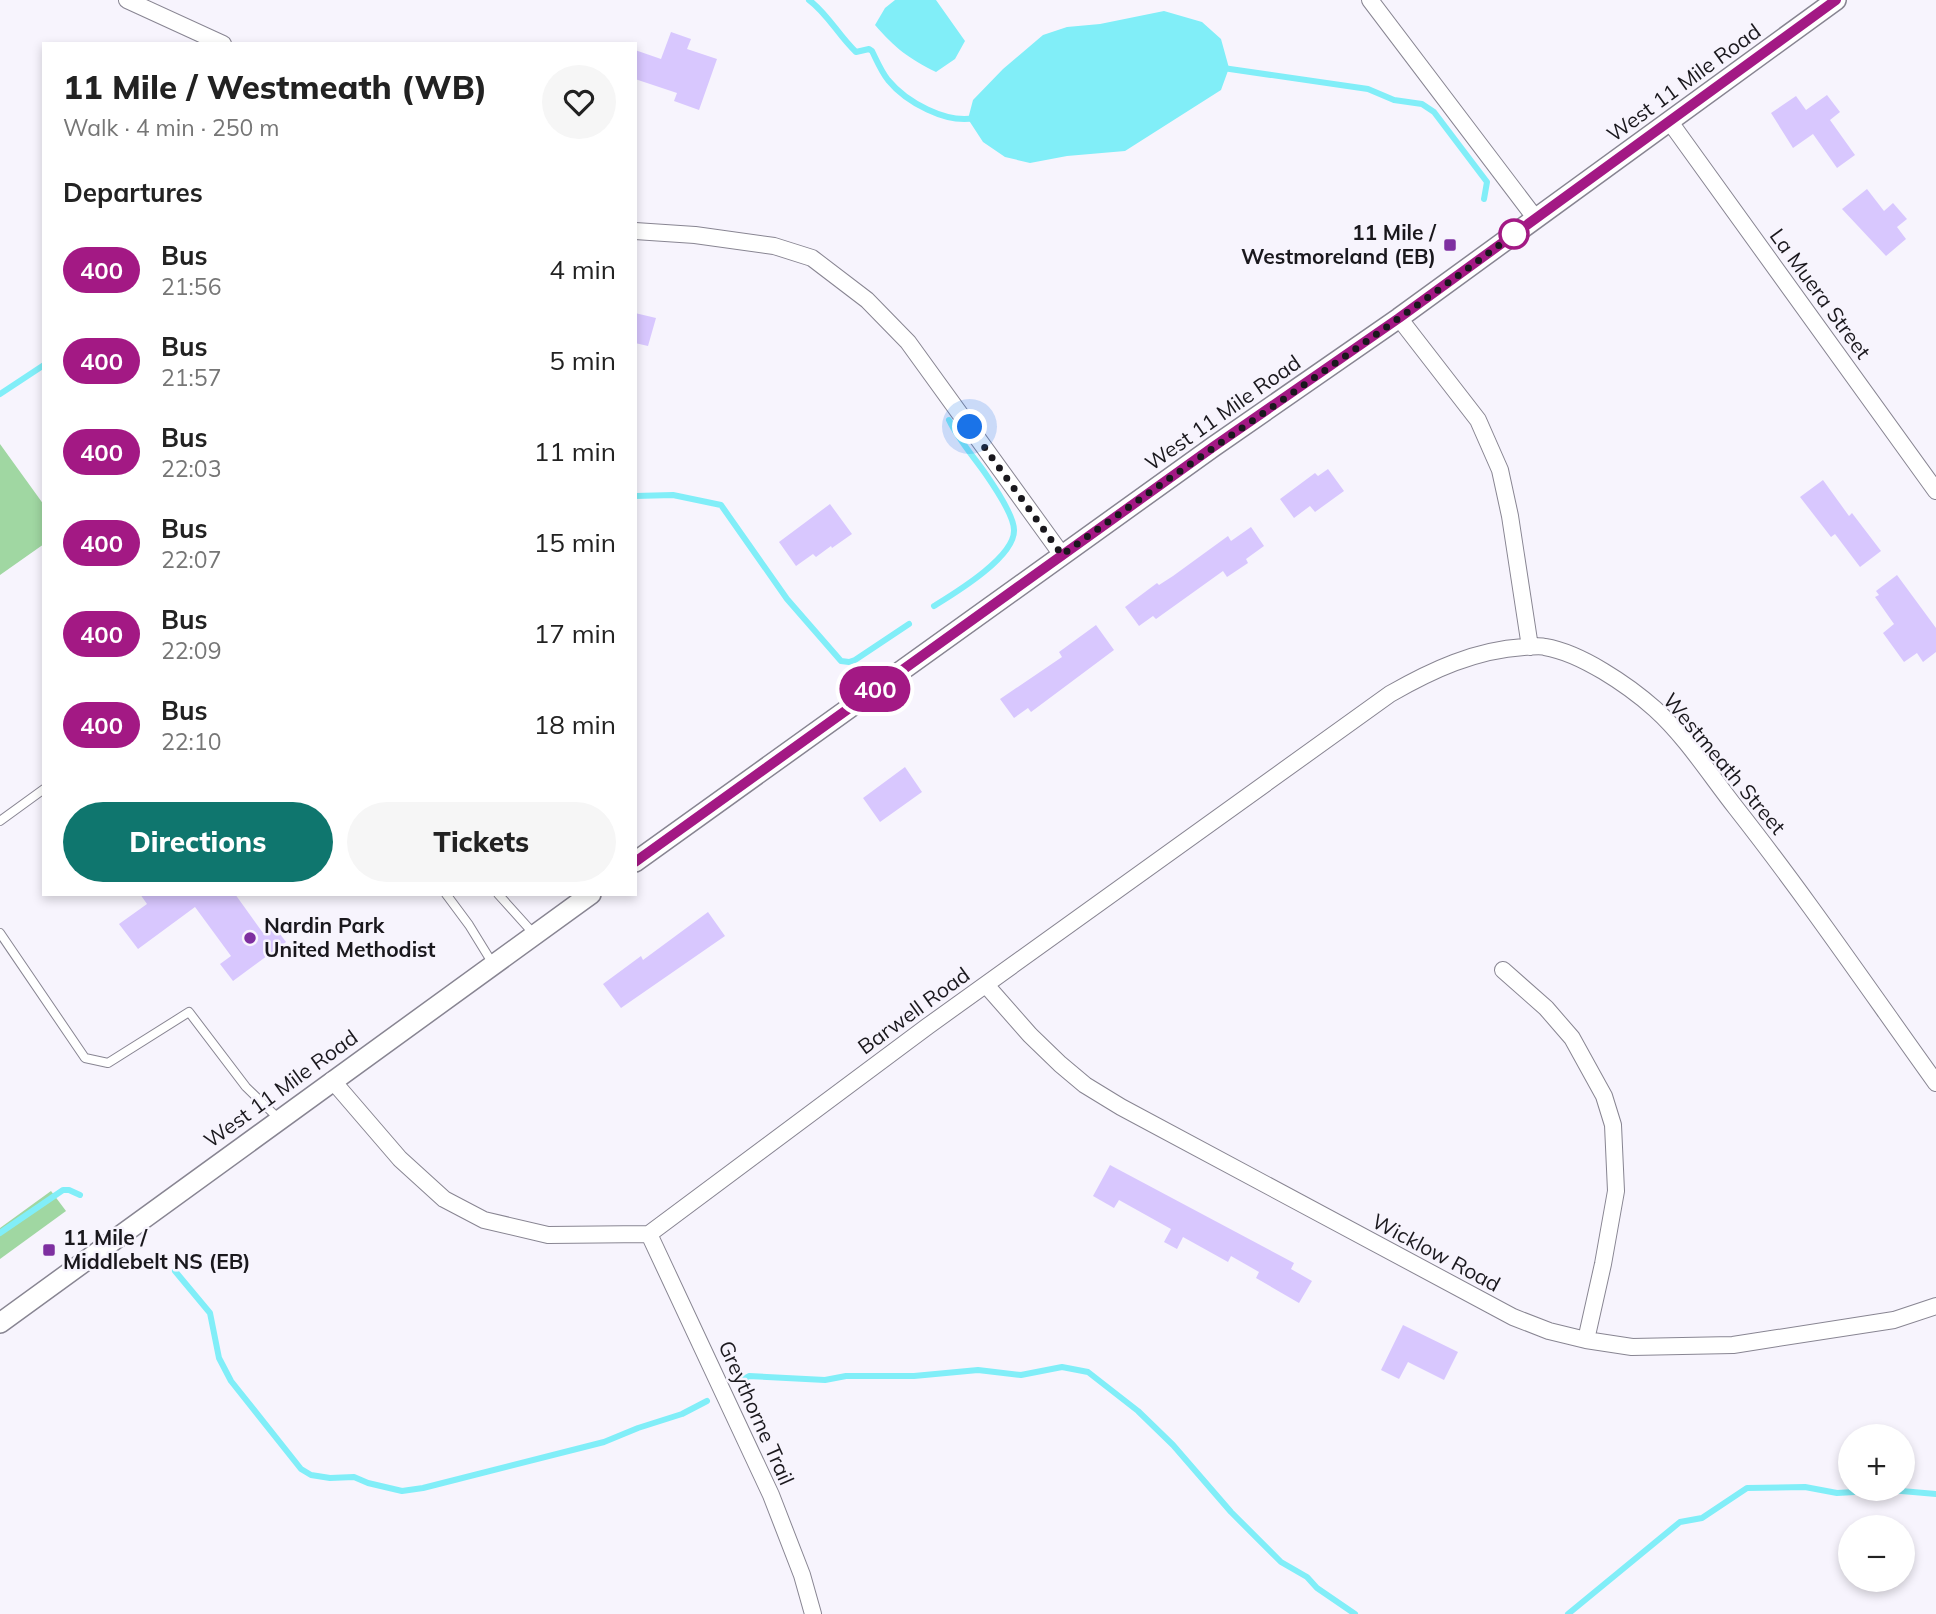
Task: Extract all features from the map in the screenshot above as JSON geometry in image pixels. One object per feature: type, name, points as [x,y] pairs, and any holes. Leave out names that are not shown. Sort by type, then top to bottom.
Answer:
[{"type":"street","points":[[127,0],[219,42]]},
{"type":"street","points":[[1370,0],[1536,219]]},
{"type":"street","name":"West 11 Mile Road","points":[[637,861],[1213,447],[1399,318],[1836,0]]},
{"type":"street","name":"La Muera Street","points":[[1670,122],[1936,491]]},
{"type":"street","points":[[637,231],[695,234],[774,246],[812,258],[867,300],[908,342],[1062,555]]},
{"type":"street","points":[[1399,318],[1478,420],[1500,471],[1510,516],[1530,647]]},
{"type":"street","name":"Westmeath Street","points":[[1530,647],[1545,646],[1588,663],[1626,686],[1657,710],[1766,846],[1936,1083]]},
{"type":"street","name":"Barwell Road","points":[[649,1234],[986,985],[1390,694],[1430,671],[1464,659],[1499,648],[1530,647]]},
{"type":"street","name":"West 11 Mile Road","points":[[0,1323],[588,896]]},
{"type":"street","points":[[1503,970],[1546,1008],[1572,1038],[1604,1096],[1613,1125],[1616,1191],[1586,1340]]},
{"type":"street","name":"Wicklow Road","points":[[986,985],[1030,1035],[1085,1085],[1121,1107],[1513,1317],[1549,1331],[1632,1347],[1733,1345],[1894,1320],[1936,1306]]},
{"type":"street","points":[[332,1080],[400,1159],[444,1199],[484,1220],[548,1235],[649,1234]]},
{"type":"street","name":"Greythorne Trail","points":[[649,1234],[771,1495],[802,1575],[813,1614]]},
{"type":"lane","points":[[0,821],[42,790]]},
{"type":"lane","points":[[447,896],[493,964]]},
{"type":"lane","points":[[500,896],[534,934]]},
{"type":"lane","points":[[0,933],[85,1058],[108,1063],[188,1012],[246,1087],[279,1119]]},
{"type":"green space","points":[[0,444],[42,502],[42,545],[0,575]]},
{"type":"green space","points":[[51,1191],[66,1211],[0,1259],[0,1228]]},
{"type":"water","points":[[895,0],[936,0],[965,41],[955,59],[936,72],[910,57],[889,40],[875,25],[885,8]]},
{"type":"water","points":[[1164,11],[1202,22],[1221,39],[1229,68],[1221,90],[1125,151],[1067,156],[1030,163],[1005,157],[983,142],[968,119],[973,100],[1003,69],[1043,35],[1067,27],[1100,24]]},
{"type":"building","points":[[671,32],[691,39],[687,49],[717,59],[699,110],[674,101],[677,93],[637,80],[637,51],[661,59]]},
{"type":"building","points":[[1827,95],[1840,112],[1830,120],[1855,155],[1837,168],[1813,134],[1793,148],[1771,113],[1796,96],[1806,110]]},
{"type":"building","points":[[1867,189],[1884,211],[1893,203],[1907,219],[1897,227],[1906,239],[1886,256],[1842,209]]},
{"type":"building","points":[[637,313],[656,318],[648,346],[637,343]]},
{"type":"building","points":[[1328,469],[1344,491],[1315,512],[1310,506],[1294,518],[1280,499],[1315,473],[1318,476]]},
{"type":"building","points":[[1823,480],[1849,516],[1852,513],[1881,551],[1860,567],[1835,534],[1831,537],[1800,497]]},
{"type":"building","points":[[830,504],[852,534],[832,548],[831,546],[816,557],[813,554],[796,566],[779,542]]},
{"type":"building","points":[[1251,527],[1264,546],[1246,559],[1248,563],[1227,577],[1223,571],[1156,619],[1153,616],[1139,626],[1125,607],[1228,536],[1231,541]]},
{"type":"building","points":[[1897,575],[1936,628],[1936,652],[1923,662],[1917,653],[1904,662],[1883,633],[1894,624],[1875,597],[1879,595],[1876,591]]},
{"type":"building","points":[[1096,625],[1114,650],[1031,712],[1028,708],[1014,718],[1000,699],[1062,657],[1059,652]]},
{"type":"building","points":[[905,767],[922,792],[880,822],[863,798]]},
{"type":"building","name":"Nardin Park United Methodist","points":[[141,896],[236,896],[263,933],[274,926],[286,942],[233,981],[220,964],[231,956],[195,907],[138,949],[119,924],[147,904]]},
{"type":"building","points":[[708,912],[725,936],[621,1008],[603,984],[641,956],[643,960]]},
{"type":"building","points":[[1110,1165],[1294,1263],[1291,1269],[1312,1281],[1299,1303],[1256,1278],[1259,1272],[1231,1256],[1228,1262],[1183,1237],[1177,1249],[1164,1242],[1171,1229],[1119,1200],[1114,1208],[1093,1196]]},
{"type":"building","points":[[1403,1325],[1458,1352],[1444,1380],[1408,1362],[1399,1379],[1381,1370]]},
{"type":"waterway","points":[[809,0],[856,52],[869,49],[872,51],[888,80],[905,96],[939,114],[952,118],[975,118]]},
{"type":"waterway","points":[[1223,68],[1368,89],[1394,100],[1422,104],[1434,112],[1487,182],[1484,199]]},
{"type":"waterway","points":[[0,394],[42,366]]},
{"type":"waterway","points":[[934,606],[995,562],[1012,540],[1014,530],[1003,501],[949,420]]},
{"type":"waterway","points":[[637,496],[673,495],[721,505],[787,599],[841,661],[855,660],[909,624]]},
{"type":"waterway","points":[[0,1233],[63,1190],[80,1195]]},
{"type":"waterway","points":[[175,1271],[210,1313],[219,1358],[231,1381],[301,1469],[311,1475],[330,1478],[354,1477],[402,1491],[423,1488],[604,1442],[682,1414],[707,1401]]},
{"type":"waterway","points":[[742,1380],[749,1376],[825,1380],[846,1376],[914,1376],[978,1370],[1021,1375],[1062,1367],[1088,1372],[1138,1411],[1173,1445],[1231,1512],[1281,1562],[1307,1577],[1317,1588],[1355,1614]]},
{"type":"waterway","points":[[1568,1614],[1680,1522],[1702,1518],[1747,1488],[1805,1487],[1837,1493],[1890,1490],[1936,1494]]},
{"type":"bus line","name":"400","points":[[637,861],[1213,447],[1399,318],[1836,0]]},
{"type":"place","name":"11 Mile / Westmoreland (EB)","points":[[1450,245]]},
{"type":"place","name":"Nardin Park United Methodist","points":[[250,938]]},
{"type":"place","name":"11 Mile / Middlebelt NS (EB)","points":[[49,1250]]},
{"type":"route","points":[[970,427],[1062,555],[1514,234]]}]
